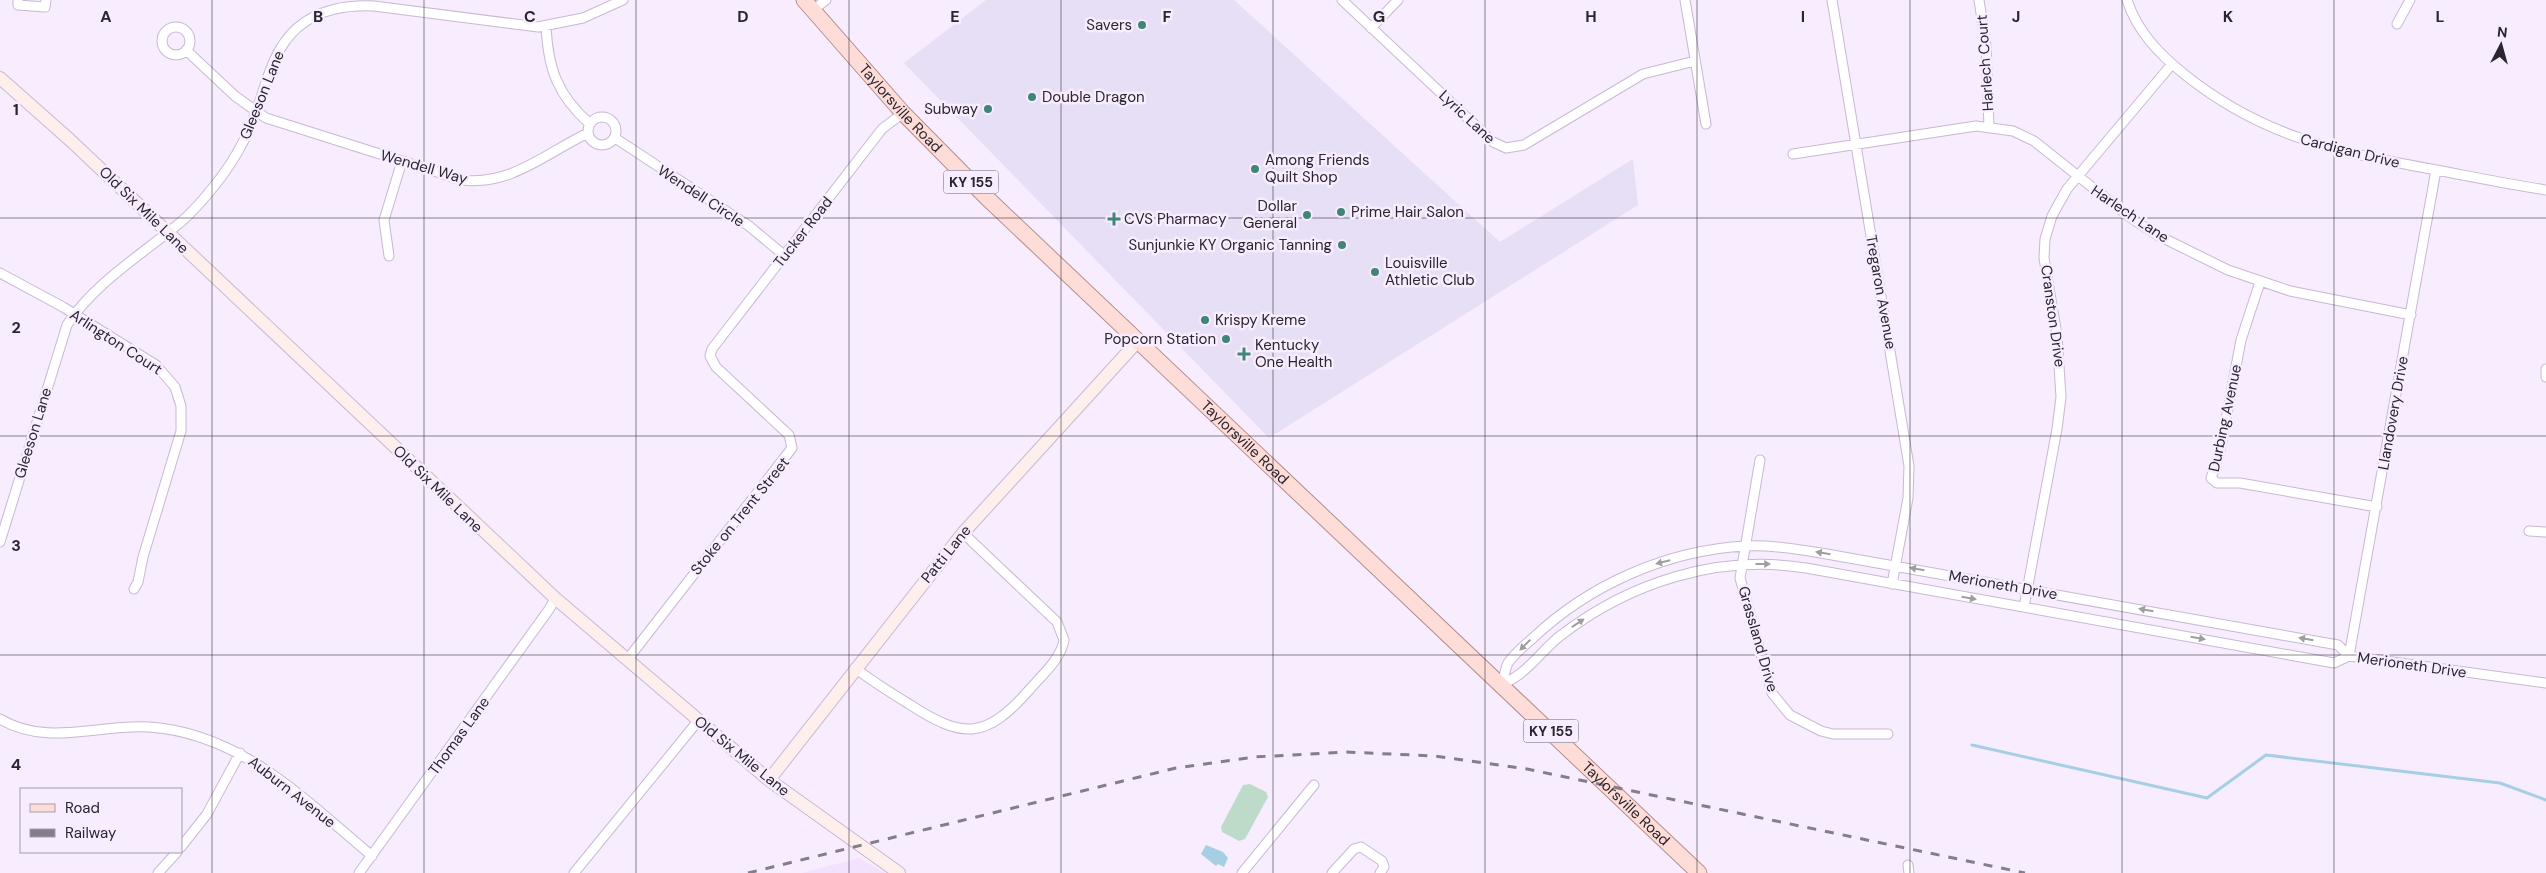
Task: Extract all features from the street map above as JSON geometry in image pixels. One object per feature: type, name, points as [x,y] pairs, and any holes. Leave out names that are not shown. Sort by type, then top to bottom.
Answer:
[{"type":"main road","name":"Taylorsville Road","points":[[808,5],[903,113],[987,199],[1699,873]]},
{"type":"street","points":[[18,0],[18,5],[45,7],[46,0]]},
{"type":"street","name":"Gleeson Lane","points":[[0,542],[67,325],[101,287],[177,226],[223,175],[235,156],[256,111],[275,57],[290,35],[313,17],[341,3],[501,23],[546,26],[583,18],[623,0]]},
{"type":"street","points":[[808,5],[826,0]]},
{"type":"street","name":"Lyric Lane","points":[[1342,0],[1493,142],[1506,148],[1524,145],[1643,74],[1695,61]]},
{"type":"street","points":[[1371,28],[1398,0]]},
{"type":"street","points":[[1685,0],[1706,124]]},
{"type":"street","name":"Tregaron Avenue","points":[[1832,0],[1909,466],[1908,498],[1892,584]]},
{"type":"street","name":"Harlech Court","points":[[1979,0],[1986,46],[1988,127]]},
{"type":"street","name":"Cardigan Drive","points":[[2127,0],[2140,28],[2153,46],[2172,64],[2224,103],[2256,121],[2294,138],[2342,152],[2546,190]]},
{"type":"street","points":[[2397,24],[2410,0]]},
{"type":"street","points":[[546,26],[549,62],[557,84],[589,129],[592,141],[599,146],[608,145],[615,138],[616,129],[612,120],[597,118],[589,129]]},
{"type":"street","name":"Wendell Way","points":[[186,50],[235,96],[266,118],[462,180],[492,180],[526,168],[589,129]]},
{"type":"street","name":"Cranston Drive","points":[[2024,607],[2057,429],[2061,397],[2057,335],[2044,258],[2045,239],[2056,207],[2078,177],[2172,64]]},
{"type":"street","name":"Old Six Mile Lane","points":[[0,78],[70,140],[555,598],[769,780],[899,873]]},
{"type":"street","name":"Tucker Road","points":[[710,356],[715,344],[882,129],[903,113]]},
{"type":"street","name":"Harlech Lane","points":[[1793,154],[1976,126],[2013,131],[2024,135],[2112,204],[2157,235],[2220,266],[2260,282],[2331,301],[2411,315]]},
{"type":"street","name":"Wendell Circle","points":[[615,138],[749,226],[785,256]]},
{"type":"street","points":[[389,256],[384,220],[402,162]]},
{"type":"street","name":"Llandovery Drive","points":[[2349,656],[2436,170]]},
{"type":"street","name":"Arlington Court","points":[[0,273],[75,314],[156,365],[175,387],[181,406],[181,431],[143,557],[138,582],[134,589]]},
{"type":"street","name":"Durbing Avenue","points":[[2260,282],[2241,340],[2220,451],[2211,478],[2218,483],[2240,483],[2377,507]]},
{"type":"street","name":"Patti Lane","points":[[769,780],[855,668],[963,533],[1137,342]]},
{"type":"street","name":"Stoke on Trent Street","points":[[627,660],[792,448],[789,435],[716,367],[710,356]]},
{"type":"street","points":[[2546,370],[2546,377]]},
{"type":"street","name":"Grassland Drive","points":[[1760,460],[1740,578],[1772,693],[1783,708],[1798,721],[1821,731],[1833,734],[1888,734]]},
{"type":"street","points":[[2529,531],[2546,532]]},
{"type":"street","points":[[855,668],[941,724],[971,729],[990,725],[1012,709],[1059,655],[1064,640],[1057,622],[963,533]]},
{"type":"street","name":"Merioneth Drive","points":[[1502,685],[1508,663],[1553,620],[1579,602],[1618,580],[1654,564],[1698,553],[1745,546],[1775,546],[2338,644],[2349,656],[2546,683]]},
{"type":"street","points":[[1502,685],[1521,673],[1572,627],[1616,600],[1681,575],[1742,564],[1778,564],[2334,662],[2349,656]]},
{"type":"street","name":"Thomas Lane","points":[[359,873],[497,684],[555,598]]},
{"type":"street","name":"Auburn Avenue","points":[[0,719],[24,730],[51,735],[111,727],[150,727],[186,733],[216,742],[240,753],[278,778],[372,856]]},
{"type":"street","points":[[574,873],[698,721]]},
{"type":"street","points":[[182,846],[208,814],[240,753]]},
{"type":"street","points":[[1242,873],[1314,785]]},
{"type":"street","points":[[1332,873],[1354,848],[1361,847],[1382,861],[1384,866],[1380,873]]},
{"type":"street","points":[[158,873],[176,853]]},
{"type":"shaded area","points":[[986,0],[1234,0],[1500,242],[1633,159],[1638,205],[1269,438],[904,63]]},
{"type":"shaded area","points":[[859,858],[885,873],[802,873]]},
{"type":"green space","points":[[1250,784],[1266,792],[1268,797],[1245,839],[1239,841],[1222,832],[1221,827],[1243,785]]},
{"type":"water","points":[[1206,845],[1223,852],[1228,858],[1224,867],[1218,864],[1216,866],[1201,854]]},
{"type":"waterway","points":[[1972,745],[2207,798],[2266,755],[2500,783],[2546,800]]},
{"type":"railway","points":[[748,873],[1176,768],[1254,757],[1346,752],[1435,756],[1527,769],[2025,873]]},
{"type":"place","name":"Savers","points":[[1142,25]]},
{"type":"place","name":"Double Dragon","points":[[1032,97]]},
{"type":"place","name":"Subway","points":[[988,109]]},
{"type":"place","name":"Among Friends Quilt Shop","points":[[1255,169]]},
{"type":"place","name":"Prime Hair Salon","points":[[1341,212]]},
{"type":"place","name":"Dollar General","points":[[1307,215]]},
{"type":"place","name":"CVS Pharmacy","points":[[1114,219]]},
{"type":"place","name":"Sunjunkie KY Organic Tanning","points":[[1342,245]]},
{"type":"place","name":"Louisville Athletic Club","points":[[1375,272]]},
{"type":"place","name":"Krispy Kreme","points":[[1205,320]]},
{"type":"place","name":"Popcorn Station","points":[[1226,339]]},
{"type":"place","name":"Kentucky One Health","points":[[1244,354]]}]
